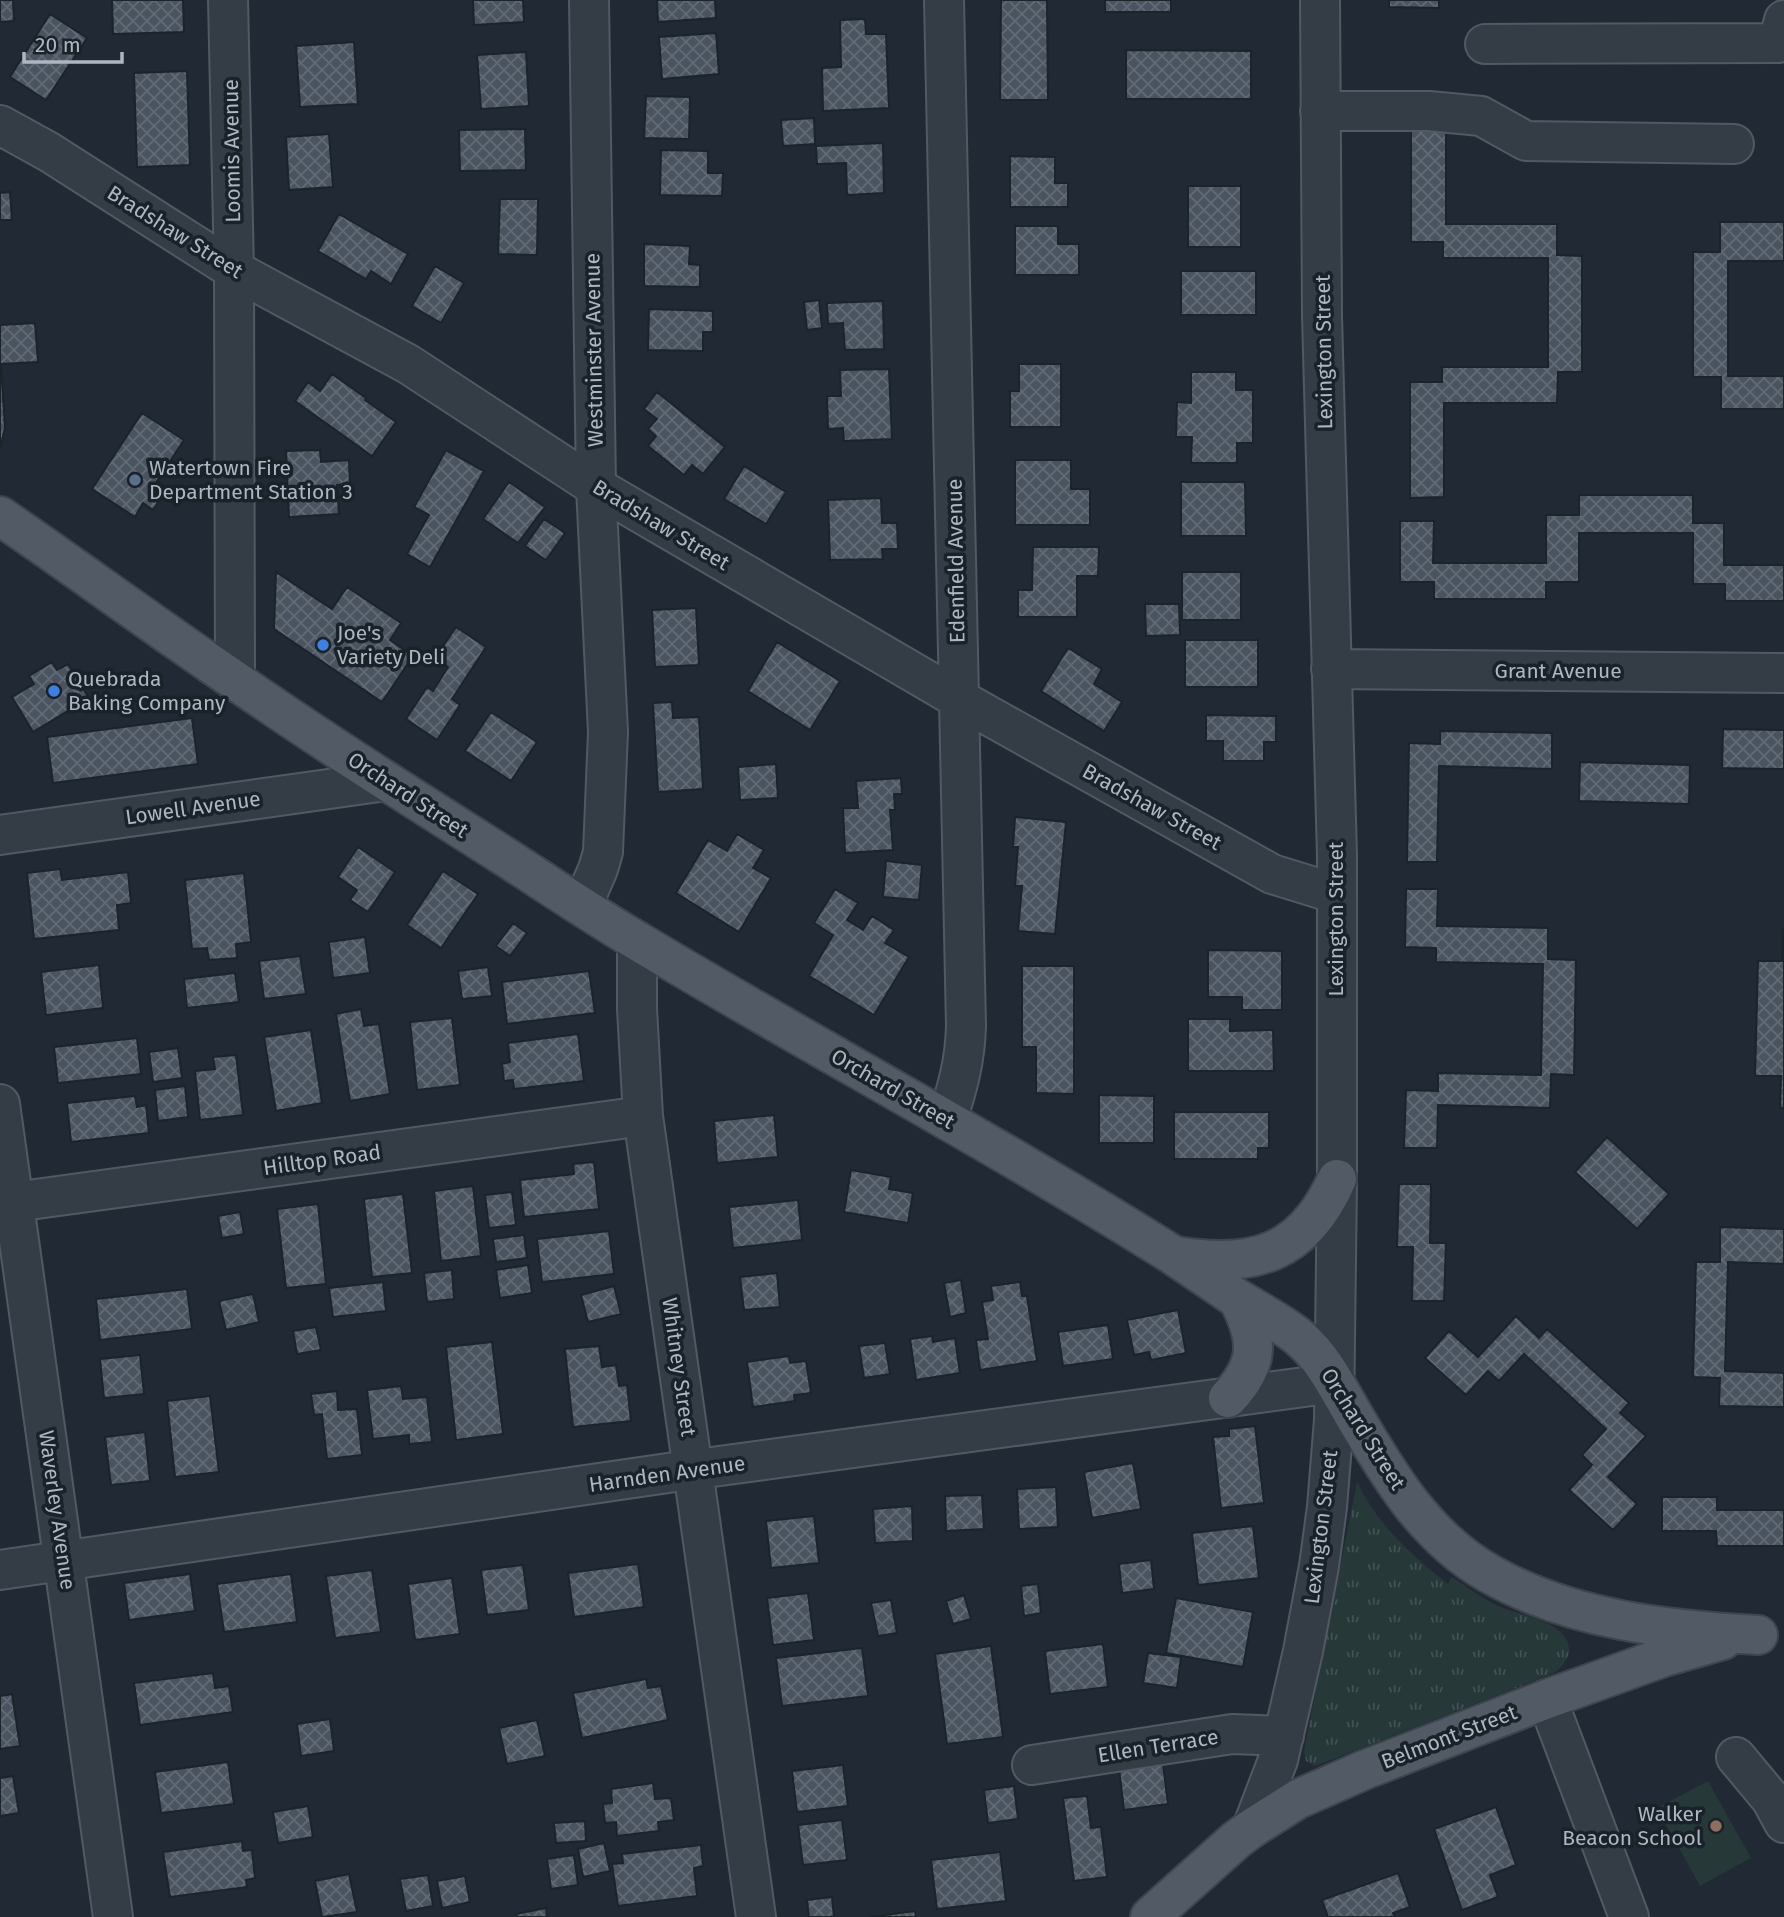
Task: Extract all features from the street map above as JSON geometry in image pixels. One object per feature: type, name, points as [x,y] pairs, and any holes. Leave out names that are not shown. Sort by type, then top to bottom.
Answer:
[{"type":"main road","name":"Orchard Street","points":[[0,516],[235,681],[637,941],[947,1120],[1275,1320],[1305,1342],[1316,1354],[1383,1466],[1417,1513],[1457,1552],[1490,1574],[1527,1592],[1592,1614],[1669,1627],[1771,1634]]},
{"type":"main road","points":[[1174,1256],[1227,1261],[1267,1254],[1282,1248],[1319,1213],[1337,1179]]},
{"type":"main road","points":[[1228,1398],[1244,1380],[1252,1361],[1250,1325],[1238,1299]]},
{"type":"main road","name":"Belmont Street","points":[[1150,1917],[1220,1853],[1252,1828],[1281,1808],[1317,1790],[1547,1699],[1687,1650],[1732,1638],[1771,1634]]},
{"type":"street","name":"Loomis Avenue","points":[[228,0],[234,270],[235,681]]},
{"type":"street","name":"Westminster Avenue","points":[[582,906],[603,852],[608,732],[596,487],[589,0]]},
{"type":"street","name":"Edenfield Avenue","points":[[944,0],[967,1026],[961,1076],[947,1120]]},
{"type":"street","name":"Lexington Street","points":[[1252,1828],[1271,1782],[1303,1651],[1330,1478],[1334,1383],[1337,894],[1321,264],[1320,0]]},
{"type":"street","points":[[1485,44],[1778,43],[1784,20]]},
{"type":"street","points":[[1320,111],[1429,111],[1481,116],[1526,141],[1734,144]]},
{"type":"street","name":"Bradshaw Street","points":[[0,125],[49,152],[234,270],[408,364],[596,487],[958,699],[1272,874],[1337,894]]},
{"type":"street","name":"Grant Avenue","points":[[1331,669],[1784,673]]},
{"type":"street","name":"Lowell Avenue","points":[[0,835],[386,781]]},
{"type":"street","name":"Whitney Street","points":[[637,941],[637,1009],[643,1116],[756,1917]]},
{"type":"street","name":"Waverley Avenue","points":[[0,1104],[7,1203],[65,1562],[113,1917]]},
{"type":"street","name":"Hilltop Road","points":[[7,1203],[643,1116]]},
{"type":"street","name":"Harnden Avenue","points":[[0,1570],[693,1470],[1334,1383]]},
{"type":"street","points":[[1547,1699],[1629,1917]]},
{"type":"street","name":"Ellen Terrace","points":[[1031,1765],[1232,1734],[1284,1736]]},
{"type":"street","points":[[1736,1756],[1770,1799],[1784,1823]]},
{"type":"green space","points":[[1357,1482],[1374,1512],[1396,1538],[1448,1584],[1452,1577],[1494,1604],[1552,1626],[1567,1641],[1569,1651],[1564,1663],[1554,1673],[1315,1766],[1306,1761],[1304,1751]]},
{"type":"green space","points":[[1708,1781],[1751,1858],[1700,1886],[1657,1808]]},
{"type":"building","points":[[0,0],[13,0],[14,21],[0,22]]},
{"type":"building","points":[[112,0],[183,0],[184,32],[113,34]]},
{"type":"building","points":[[473,0],[523,0],[524,22],[474,25]]},
{"type":"building","points":[[657,0],[715,0],[716,18],[658,22]]},
{"type":"building","points":[[1001,0],[1047,0],[1048,100],[1000,100]]},
{"type":"building","points":[[1105,0],[1171,0],[1171,12],[1105,12]]},
{"type":"building","points":[[1389,0],[1439,0],[1439,8],[1389,7]]},
{"type":"building","points":[[50,14],[87,38],[46,100],[10,77]]},
{"type":"building","points":[[865,19],[866,34],[886,34],[889,108],[823,111],[822,68],[841,67],[840,20]]},
{"type":"building","points":[[716,33],[719,74],[662,79],[659,37]]},
{"type":"building","points":[[354,42],[358,104],[300,107],[296,46]]},
{"type":"building","points":[[1126,50],[1251,51],[1251,99],[1126,99]]},
{"type":"building","points":[[526,52],[529,106],[481,109],[477,55]]},
{"type":"building","points":[[187,71],[190,165],[137,167],[134,73]]},
{"type":"building","points":[[646,96],[690,97],[689,139],[644,138]]},
{"type":"building","points":[[814,118],[815,144],[783,146],[781,120]]},
{"type":"building","points":[[1411,127],[1446,127],[1446,224],[1557,224],[1557,255],[1582,256],[1582,372],[1558,372],[1557,403],[1444,403],[1444,497],[1410,498],[1410,382],[1442,382],[1442,367],[1548,367],[1548,258],[1443,258],[1443,242],[1411,242]]},
{"type":"building","points":[[525,129],[526,170],[460,171],[459,130]]},
{"type":"building","points":[[329,134],[333,187],[289,190],[286,137]]},
{"type":"building","points":[[883,143],[884,193],[847,195],[846,163],[817,164],[816,146]]},
{"type":"building","points":[[661,150],[708,151],[708,173],[723,173],[722,196],[660,195]]},
{"type":"building","points":[[1010,156],[1055,157],[1055,183],[1068,183],[1068,207],[1010,207]]},
{"type":"building","points":[[1188,186],[1241,186],[1241,247],[1188,247]]},
{"type":"building","points":[[10,192],[12,220],[0,220],[0,193]]},
{"type":"building","points":[[500,199],[538,199],[537,255],[498,254]]},
{"type":"building","points":[[339,214],[408,254],[391,284],[371,271],[366,279],[318,251]]},
{"type":"building","points":[[1720,222],[1784,222],[1784,261],[1728,261],[1728,376],[1784,376],[1784,409],[1721,409],[1721,377],[1693,377],[1693,252],[1720,252]]},
{"type":"building","points":[[1015,226],[1058,226],[1058,244],[1079,244],[1079,275],[1015,275]]},
{"type":"building","points":[[644,244],[690,246],[689,264],[700,265],[700,287],[644,286]]},
{"type":"building","points":[[435,266],[464,283],[441,323],[412,306]]},
{"type":"building","points":[[1181,271],[1256,271],[1256,315],[1181,315]]},
{"type":"building","points":[[819,300],[822,328],[807,330],[804,302]]},
{"type":"building","points":[[883,301],[884,349],[845,350],[843,323],[828,324],[827,303]]},
{"type":"building","points":[[649,309],[713,311],[713,332],[703,332],[703,351],[648,350]]},
{"type":"building","points":[[35,323],[38,362],[1,364],[5,428],[0,449],[0,325]]},
{"type":"building","points":[[1019,364],[1061,364],[1061,427],[1010,427],[1010,391],[1019,391]]},
{"type":"building","points":[[889,369],[892,439],[844,441],[843,428],[828,429],[827,396],[841,396],[840,370]]},
{"type":"building","points":[[1191,372],[1236,372],[1236,390],[1253,390],[1253,443],[1237,443],[1237,463],[1191,463],[1192,437],[1176,437],[1177,402],[1191,403]]},
{"type":"building","points":[[332,374],[396,422],[372,456],[295,401],[308,382],[320,391]]},
{"type":"building","points":[[657,392],[725,447],[703,474],[692,465],[684,475],[648,446],[656,436],[648,429],[657,419],[644,409]]},
{"type":"building","points":[[142,413],[184,440],[157,481],[167,488],[153,510],[143,503],[135,517],[92,489]]},
{"type":"building","points":[[320,450],[321,462],[349,460],[350,484],[337,485],[339,514],[289,517],[286,451]]},
{"type":"building","points":[[446,450],[484,471],[430,567],[407,554],[429,515],[414,507]]},
{"type":"building","points":[[1015,460],[1071,460],[1071,489],[1090,489],[1090,525],[1015,525]]},
{"type":"building","points":[[744,466],[786,492],[766,524],[724,499]]},
{"type":"building","points":[[509,482],[545,507],[518,543],[483,519]]},
{"type":"building","points":[[1181,482],[1245,482],[1246,536],[1181,536]]},
{"type":"building","points":[[1579,495],[1693,495],[1693,523],[1724,523],[1724,565],[1784,565],[1784,601],[1725,601],[1725,584],[1693,584],[1693,533],[1579,533],[1579,582],[1546,582],[1546,599],[1434,599],[1434,582],[1400,582],[1400,521],[1434,521],[1433,563],[1546,563],[1546,515],[1579,515]]},
{"type":"building","points":[[881,498],[882,523],[897,523],[898,549],[882,549],[883,559],[830,560],[828,500]]},
{"type":"building","points":[[544,519],[565,533],[546,560],[525,546]]},
{"type":"building","points":[[1033,547],[1099,547],[1098,576],[1077,576],[1077,617],[1018,617],[1018,590],[1032,590]]},
{"type":"building","points":[[276,572],[332,609],[347,587],[401,623],[390,640],[413,656],[382,702],[274,629]]},
{"type":"building","points":[[1182,572],[1241,572],[1241,620],[1182,620]]},
{"type":"building","points":[[1145,604],[1179,604],[1180,635],[1146,636]]},
{"type":"building","points":[[696,608],[699,665],[655,667],[652,610]]},
{"type":"building","points":[[456,627],[486,647],[452,699],[460,705],[437,740],[406,719],[427,687],[433,691],[448,667],[435,658]]},
{"type":"building","points":[[1185,640],[1258,640],[1258,687],[1185,687]]},
{"type":"building","points":[[777,642],[840,681],[810,730],[748,691]]},
{"type":"building","points":[[1068,648],[1102,669],[1094,684],[1122,702],[1104,731],[1041,691]]},
{"type":"building","name":"Quebrada Baking Company","points":[[52,662],[57,670],[68,664],[89,698],[33,732],[12,697],[34,684],[29,676]]},
{"type":"building","points":[[672,702],[673,718],[699,717],[703,789],[658,792],[653,703]]},
{"type":"building","points":[[491,712],[537,742],[511,781],[465,751]]},
{"type":"building","points":[[1206,715],[1276,716],[1276,742],[1264,742],[1264,761],[1223,761],[1223,741],[1206,741]]},
{"type":"building","points":[[192,718],[198,764],[53,783],[47,737]]},
{"type":"building","points":[[1723,729],[1784,730],[1784,769],[1722,768]]},
{"type":"building","points":[[1440,731],[1552,733],[1552,769],[1439,766],[1437,862],[1407,862],[1409,743],[1440,744]]},
{"type":"building","points":[[1580,762],[1690,765],[1689,804],[1579,801]]},
{"type":"building","points":[[776,764],[778,798],[740,800],[738,767]]},
{"type":"building","points":[[901,778],[902,794],[894,794],[895,810],[890,810],[893,850],[845,853],[843,808],[858,808],[856,781]]},
{"type":"building","points":[[1015,817],[1066,822],[1055,934],[1018,931],[1022,886],[1015,886],[1018,847],[1013,847]]},
{"type":"building","points":[[737,834],[764,850],[753,868],[771,878],[739,932],[676,893],[708,840],[727,851]]},
{"type":"building","points":[[358,847],[395,872],[368,912],[350,900],[357,890],[338,877]]},
{"type":"building","points":[[886,861],[922,865],[919,900],[883,897]]},
{"type":"building","points":[[60,869],[62,880],[128,872],[131,903],[117,905],[119,930],[34,939],[27,873]]},
{"type":"building","points":[[443,871],[478,894],[441,948],[407,925]]},
{"type":"building","points":[[244,873],[251,942],[236,944],[237,958],[209,960],[207,948],[192,949],[185,880]]},
{"type":"building","points":[[835,889],[858,903],[847,920],[863,930],[872,916],[894,930],[885,943],[909,957],[874,1015],[809,976],[833,935],[814,923]]},
{"type":"building","points":[[1406,889],[1438,889],[1437,926],[1548,928],[1548,959],[1576,960],[1574,1075],[1551,1074],[1550,1108],[1438,1105],[1437,1148],[1404,1148],[1406,1090],[1438,1091],[1438,1073],[1541,1075],[1543,964],[1436,962],[1436,948],[1405,947]]},
{"type":"building","points":[[513,923],[527,933],[510,956],[496,946]]},
{"type":"building","points":[[1783,928],[1784,1108],[1780,1108],[1781,1076],[1755,1076],[1758,961],[1782,961]]},
{"type":"building","points":[[365,937],[370,973],[333,978],[329,942]]},
{"type":"building","points":[[1208,950],[1282,951],[1282,1010],[1242,1010],[1242,997],[1208,997]]},
{"type":"building","points":[[300,956],[306,994],[264,999],[259,961]]},
{"type":"building","points":[[99,965],[103,1008],[46,1015],[41,972]]},
{"type":"building","points":[[1022,966],[1074,966],[1074,1094],[1036,1093],[1036,1047],[1022,1047]]},
{"type":"building","points":[[488,967],[492,996],[462,999],[458,971]]},
{"type":"building","points":[[589,971],[595,1013],[507,1024],[502,982]]},
{"type":"building","points":[[235,973],[239,1002],[187,1008],[184,979]]},
{"type":"building","points":[[361,1009],[364,1026],[379,1024],[390,1094],[350,1101],[336,1014]]},
{"type":"building","points":[[452,1018],[460,1085],[417,1090],[410,1022]]},
{"type":"building","points":[[1188,1019],[1230,1019],[1230,1031],[1273,1030],[1274,1071],[1188,1071]]},
{"type":"building","points":[[311,1030],[322,1103],[276,1111],[264,1037]]},
{"type":"building","points":[[578,1034],[584,1081],[514,1089],[513,1080],[504,1081],[502,1064],[510,1062],[508,1043]]},
{"type":"building","points":[[137,1038],[141,1074],[58,1083],[54,1047]]},
{"type":"building","points":[[178,1048],[182,1078],[153,1082],[149,1052]]},
{"type":"building","points":[[236,1055],[243,1115],[200,1120],[195,1071],[215,1069],[213,1057]]},
{"type":"building","points":[[185,1086],[188,1117],[158,1121],[155,1090]]},
{"type":"building","points":[[1099,1095],[1154,1096],[1154,1143],[1099,1143]]},
{"type":"building","points":[[135,1096],[137,1107],[146,1105],[149,1133],[71,1142],[67,1103]]},
{"type":"building","points":[[1174,1112],[1269,1112],[1269,1148],[1258,1148],[1258,1159],[1174,1159]]},
{"type":"building","points":[[774,1115],[778,1157],[717,1163],[714,1121]]},
{"type":"building","points":[[1607,1137],[1669,1194],[1637,1229],[1575,1172]]},
{"type":"building","points":[[594,1162],[599,1209],[524,1217],[520,1180],[574,1174],[573,1164]]},
{"type":"building","points":[[851,1170],[891,1177],[889,1189],[913,1193],[908,1223],[844,1212]]},
{"type":"building","points":[[1399,1184],[1431,1184],[1430,1243],[1446,1243],[1444,1301],[1412,1301],[1413,1247],[1397,1247]]},
{"type":"building","points":[[473,1186],[481,1256],[441,1261],[434,1191]]},
{"type":"building","points":[[512,1192],[516,1225],[489,1228],[485,1195]]},
{"type":"building","points":[[403,1194],[412,1273],[372,1277],[364,1199]]},
{"type":"building","points":[[798,1200],[802,1240],[733,1248],[729,1207]]},
{"type":"building","points":[[318,1204],[326,1284],[286,1288],[277,1209]]},
{"type":"building","points":[[240,1212],[244,1234],[222,1238],[218,1216]]},
{"type":"building","points":[[1720,1227],[1784,1229],[1784,1264],[1728,1262],[1725,1371],[1784,1373],[1784,1407],[1719,1406],[1720,1378],[1693,1377],[1696,1262],[1720,1262]]},
{"type":"building","points":[[609,1231],[614,1274],[542,1282],[537,1239]]},
{"type":"building","points":[[524,1235],[527,1258],[496,1262],[493,1239]]},
{"type":"building","points":[[528,1265],[532,1293],[500,1298],[496,1270]]},
{"type":"building","points":[[452,1270],[454,1299],[427,1302],[424,1273]]},
{"type":"building","points":[[777,1273],[780,1307],[744,1310],[740,1277]]},
{"type":"building","points":[[961,1280],[966,1313],[950,1317],[944,1283]]},
{"type":"building","points":[[383,1282],[386,1311],[333,1317],[329,1288]]},
{"type":"building","points":[[1020,1282],[1022,1296],[1027,1296],[1037,1361],[980,1370],[976,1340],[988,1339],[982,1302],[993,1300],[991,1286]]},
{"type":"building","points":[[614,1286],[621,1314],[588,1322],[581,1295]]},
{"type":"building","points":[[187,1289],[192,1329],[100,1340],[96,1299]]},
{"type":"building","points":[[253,1294],[259,1322],[226,1330],[219,1301]]},
{"type":"building","points":[[1178,1310],[1186,1353],[1151,1360],[1149,1352],[1134,1355],[1127,1320]]},
{"type":"building","points":[[1516,1316],[1539,1338],[1547,1329],[1629,1403],[1620,1413],[1646,1436],[1608,1477],[1637,1504],[1613,1530],[1569,1490],[1592,1465],[1582,1455],[1606,1429],[1524,1354],[1499,1381],[1488,1371],[1466,1395],[1425,1358],[1449,1331],[1478,1357]]},
{"type":"building","points":[[1108,1325],[1113,1359],[1063,1366],[1058,1332]]},
{"type":"building","points":[[316,1327],[321,1350],[297,1354],[293,1331]]},
{"type":"building","points":[[932,1336],[933,1342],[955,1338],[960,1373],[916,1380],[910,1339]]},
{"type":"building","points":[[492,1342],[503,1434],[456,1440],[446,1347]]},
{"type":"building","points":[[885,1343],[890,1374],[864,1378],[859,1346]]},
{"type":"building","points":[[599,1346],[602,1367],[616,1365],[619,1386],[627,1385],[631,1421],[573,1427],[565,1349]]},
{"type":"building","points":[[140,1355],[144,1394],[104,1398],[100,1359]]},
{"type":"building","points":[[789,1356],[790,1363],[806,1361],[811,1393],[794,1395],[795,1401],[753,1407],[747,1362]]},
{"type":"building","points":[[401,1386],[403,1399],[427,1397],[432,1442],[409,1444],[409,1435],[373,1439],[367,1390]]},
{"type":"building","points":[[337,1391],[338,1410],[357,1409],[362,1455],[327,1459],[322,1414],[314,1415],[311,1394]]},
{"type":"building","points":[[210,1396],[219,1472],[175,1477],[167,1401]]},
{"type":"building","points":[[1255,1426],[1264,1503],[1221,1508],[1213,1437],[1229,1436],[1229,1429]]},
{"type":"building","points":[[145,1432],[150,1481],[111,1485],[105,1437]]},
{"type":"building","points":[[1133,1463],[1141,1509],[1092,1518],[1084,1472]]},
{"type":"building","points":[[1056,1487],[1058,1527],[1019,1529],[1017,1489]]},
{"type":"building","points":[[982,1495],[984,1529],[946,1531],[945,1496]]},
{"type":"building","points":[[1662,1497],[1717,1497],[1717,1510],[1784,1510],[1784,1546],[1717,1546],[1716,1531],[1662,1531]]},
{"type":"building","points":[[912,1506],[913,1541],[875,1543],[873,1509]]},
{"type":"building","points":[[814,1516],[819,1563],[771,1568],[766,1521]]},
{"type":"building","points":[[1253,1526],[1259,1578],[1198,1585],[1192,1533]]},
{"type":"building","points":[[1151,1560],[1154,1589],[1122,1593],[1119,1564]]},
{"type":"building","points":[[638,1564],[644,1607],[574,1617],[568,1573]]},
{"type":"building","points":[[523,1565],[529,1610],[487,1615],[481,1570]]},
{"type":"building","points":[[372,1570],[381,1632],[335,1638],[326,1576]]},
{"type":"building","points":[[190,1574],[195,1611],[129,1620],[124,1583]]},
{"type":"building","points":[[291,1574],[297,1622],[224,1632],[217,1584]]},
{"type":"building","points":[[452,1578],[460,1634],[415,1640],[408,1584]]},
{"type":"building","points":[[1038,1584],[1041,1613],[1024,1616],[1021,1586]]},
{"type":"building","points":[[808,1593],[814,1640],[773,1645],[767,1598]]},
{"type":"building","points":[[964,1595],[971,1619],[953,1624],[946,1601]]},
{"type":"building","points":[[1176,1598],[1253,1612],[1243,1667],[1166,1653]]},
{"type":"building","points":[[891,1600],[897,1633],[878,1636],[871,1603]]},
{"type":"building","points":[[1103,1644],[1108,1687],[1050,1694],[1045,1651]]},
{"type":"building","points":[[991,1646],[1003,1737],[947,1744],[935,1654]]},
{"type":"building","points":[[862,1648],[868,1696],[782,1706],[776,1658]]},
{"type":"building","points":[[1148,1653],[1181,1657],[1177,1688],[1143,1683]]},
{"type":"building","points":[[213,1673],[215,1688],[229,1686],[233,1712],[140,1725],[134,1683]]},
{"type":"building","points":[[646,1679],[648,1688],[661,1686],[668,1720],[582,1738],[573,1693]]},
{"type":"building","points":[[12,1694],[20,1746],[0,1749],[0,1696]]},
{"type":"building","points":[[330,1719],[334,1751],[301,1756],[297,1724]]},
{"type":"building","points":[[537,1720],[545,1756],[507,1764],[499,1728]]},
{"type":"building","points":[[228,1762],[234,1804],[161,1813],[155,1772]]},
{"type":"building","points":[[1163,1764],[1168,1804],[1124,1810],[1119,1769]]},
{"type":"building","points":[[843,1765],[848,1806],[797,1812],[792,1771]]},
{"type":"building","points":[[13,1776],[19,1813],[0,1816],[0,1778]]},
{"type":"building","points":[[653,1783],[655,1799],[671,1798],[674,1820],[658,1822],[659,1831],[617,1836],[616,1822],[605,1823],[603,1804],[612,1803],[611,1789]]},
{"type":"building","points":[[1014,1786],[1018,1819],[988,1823],[984,1790]]},
{"type":"building","points":[[1087,1796],[1091,1828],[1101,1827],[1107,1877],[1074,1881],[1063,1798]]},
{"type":"building","points":[[308,1806],[313,1837],[278,1843],[273,1812]]},
{"type":"building","points":[[1496,1807],[1516,1865],[1490,1875],[1498,1897],[1462,1910],[1434,1829]]},
{"type":"building","points":[[842,1820],[847,1860],[803,1865],[798,1825]]},
{"type":"building","points":[[585,1821],[586,1841],[556,1843],[554,1823]]},
{"type":"building","points":[[242,1841],[243,1851],[252,1850],[255,1878],[246,1880],[247,1887],[170,1897],[163,1852]]},
{"type":"building","points":[[604,1843],[610,1871],[583,1877],[578,1849]]},
{"type":"building","points":[[701,1845],[703,1866],[694,1868],[697,1896],[618,1906],[612,1864],[623,1863],[622,1854]]},
{"type":"building","points":[[1000,1852],[1006,1901],[937,1909],[931,1860]]},
{"type":"building","points":[[574,1855],[578,1885],[551,1889],[547,1859]]},
{"type":"building","points":[[1398,1873],[1410,1907],[1393,1913],[1395,1917],[1328,1917],[1322,1900]]},
{"type":"building","points":[[349,1874],[357,1912],[322,1917],[315,1881]]},
{"type":"building","points":[[428,1875],[433,1906],[406,1911],[400,1879]]},
{"type":"building","points":[[465,1876],[470,1902],[442,1908],[437,1881]]},
{"type":"building","points":[[832,1897],[834,1917],[809,1917],[807,1900]]},
{"type":"building","points":[[546,1908],[547,1917],[517,1917],[516,1914]]},
{"type":"building","points":[[915,1911],[916,1917],[870,1917]]},
{"type":"place","name":"Watertown Fire Department Station 3","points":[[135,480]]},
{"type":"place","name":"Joe's Variety Deli","points":[[323,645]]},
{"type":"place","name":"Quebrada Baking Company","points":[[54,691]]},
{"type":"place","name":"Walker Beacon School","points":[[1716,1826]]}]
